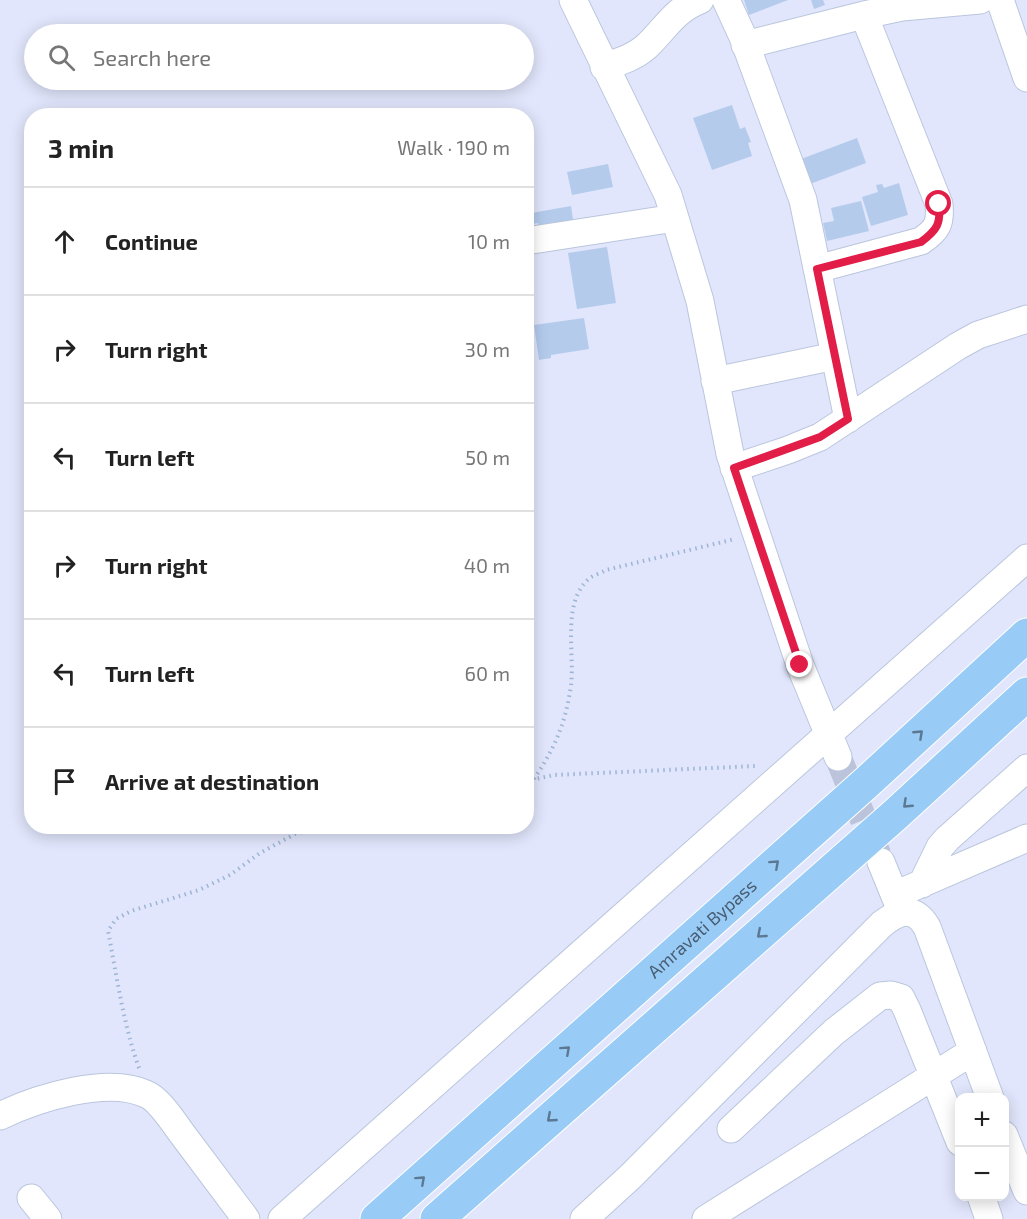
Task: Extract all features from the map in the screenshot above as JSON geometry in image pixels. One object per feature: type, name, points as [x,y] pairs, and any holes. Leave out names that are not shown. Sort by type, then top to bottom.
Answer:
[{"type":"highway","name":"Amravati Bypass","points":[[377,1219],[866,783],[1027,635]]},
{"type":"highway","points":[[437,1219],[896,814],[1027,694]]},
{"type":"street","points":[[602,63],[634,56],[646,47],[670,19],[700,0]]},
{"type":"street","points":[[726,0],[803,200],[848,419]]},
{"type":"street","points":[[745,45],[902,7],[978,0]]},
{"type":"street","points":[[1000,0],[1027,78]]},
{"type":"street","points":[[579,7],[602,63],[668,195],[700,301],[734,468],[800,665],[834,746]]},
{"type":"street","points":[[817,269],[921,242],[935,232],[940,217],[939,204],[864,15]]},
{"type":"street","points":[[534,240],[675,218]]},
{"type":"street","points":[[734,468],[820,437],[978,335],[1027,319]]},
{"type":"street","points":[[715,381],[835,356]]},
{"type":"street","points":[[282,1219],[796,764],[834,746],[1027,558]]},
{"type":"street","points":[[922,884],[947,839],[1027,768]]},
{"type":"street","points":[[584,1219],[638,1169],[882,924],[898,904],[922,884],[1027,838]]},
{"type":"street","points":[[881,862],[898,904],[916,915],[927,927],[988,1093]]},
{"type":"street","points":[[730,1129],[834,1032],[880,996],[891,995],[901,998],[955,1129]]},
{"type":"street","points":[[706,1219],[973,1051]]},
{"type":"street","points":[[0,1116],[23,1106],[77,1090],[113,1087],[148,1094],[165,1112],[246,1219]]},
{"type":"street","points":[[1009,1145],[1027,1191]]},
{"type":"street","points":[[32,1198],[48,1219]]},
{"type":"street","points":[[982,1201],[989,1219]]},
{"type":"path","points":[[534,779],[550,756],[561,730],[571,683],[573,603],[581,588],[590,578],[606,570],[756,534]]},
{"type":"path","points":[[534,779],[554,775],[796,764]]},
{"type":"path","points":[[148,1094],[130,1044],[117,989],[108,931],[116,919],[131,911],[199,890],[230,875],[260,853],[295,834]]},
{"type":"building","points":[[744,0],[788,0],[749,15]]},
{"type":"building","points":[[811,0],[823,0],[825,5],[814,9]]},
{"type":"building","points":[[732,105],[740,129],[745,127],[751,142],[748,143],[752,156],[712,170],[693,118]]},
{"type":"building","points":[[857,138],[866,163],[810,184],[801,159]]},
{"type":"building","points":[[608,164],[613,187],[572,195],[567,172]]},
{"type":"building","points":[[899,183],[908,215],[871,226],[862,197],[878,192],[876,185],[882,184],[884,188]]},
{"type":"building","points":[[861,201],[869,231],[827,241],[823,223],[834,221],[831,208]]},
{"type":"building","points":[[571,206],[574,226],[540,232],[538,223],[534,224],[534,213]]},
{"type":"building","points":[[607,247],[616,303],[577,309],[568,253]]},
{"type":"building","points":[[584,318],[589,349],[551,355],[551,358],[539,360],[534,325]]},
{"type":"tunnel","points":[[838,757],[878,855]]},
{"type":"route","points":[[800,665],[734,468],[820,437],[848,419],[817,269],[921,242],[935,232],[940,217],[939,204]]}]
